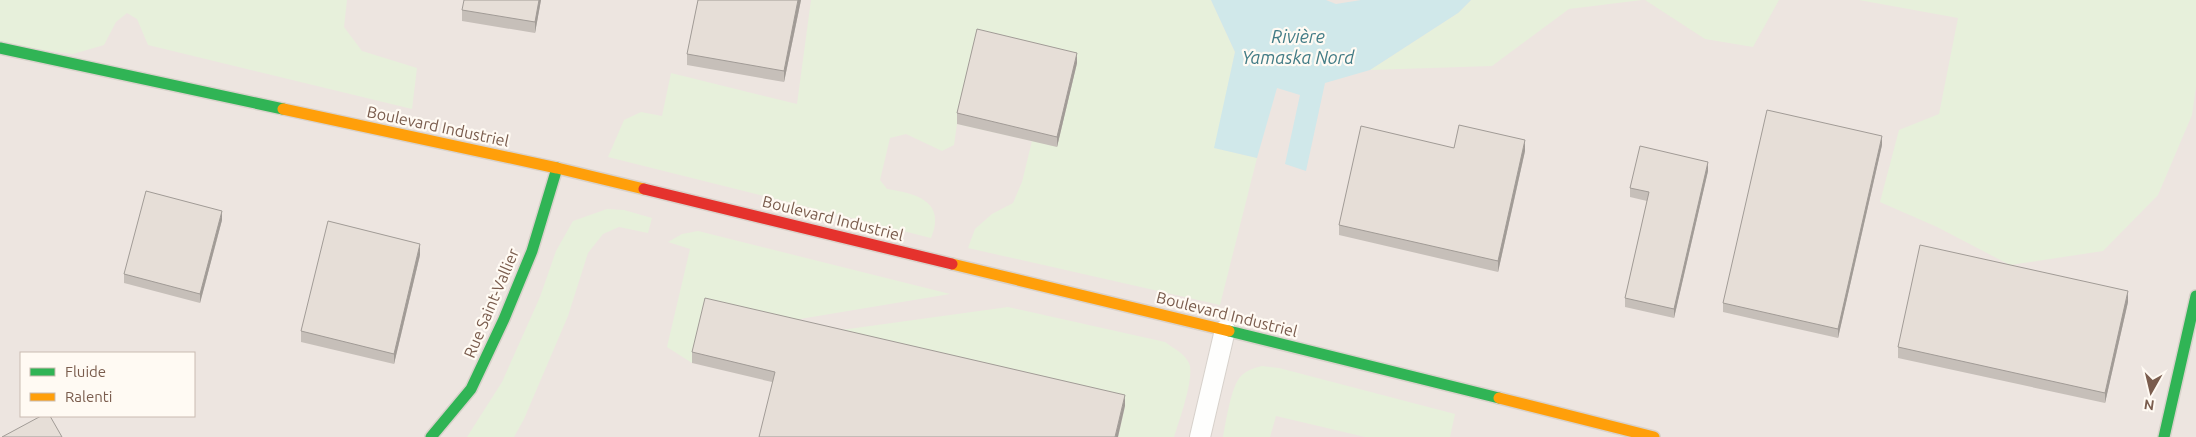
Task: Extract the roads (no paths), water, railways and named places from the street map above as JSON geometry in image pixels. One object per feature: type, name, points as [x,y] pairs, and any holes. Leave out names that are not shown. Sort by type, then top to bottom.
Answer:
[{"type":"street","name":"Boulevard Industriel","points":[[0,48],[557,168],[1225,330],[1654,437]]},
{"type":"street","name":"Rue Saint-Vallier","points":[[431,437],[471,389],[504,319],[532,250],[557,168]]},
{"type":"street","points":[[2164,437],[2196,296]]},
{"type":"street","points":[[1200,437],[1225,330]]},
{"type":"water","name":"Rivière Yamaska Nord","points":[[1211,0],[1326,0],[1336,4],[1361,0],[1471,0],[1458,13],[1370,70],[1325,83],[1306,171],[1285,164],[1300,95],[1277,88],[1257,158],[1214,148],[1235,52]]}]
